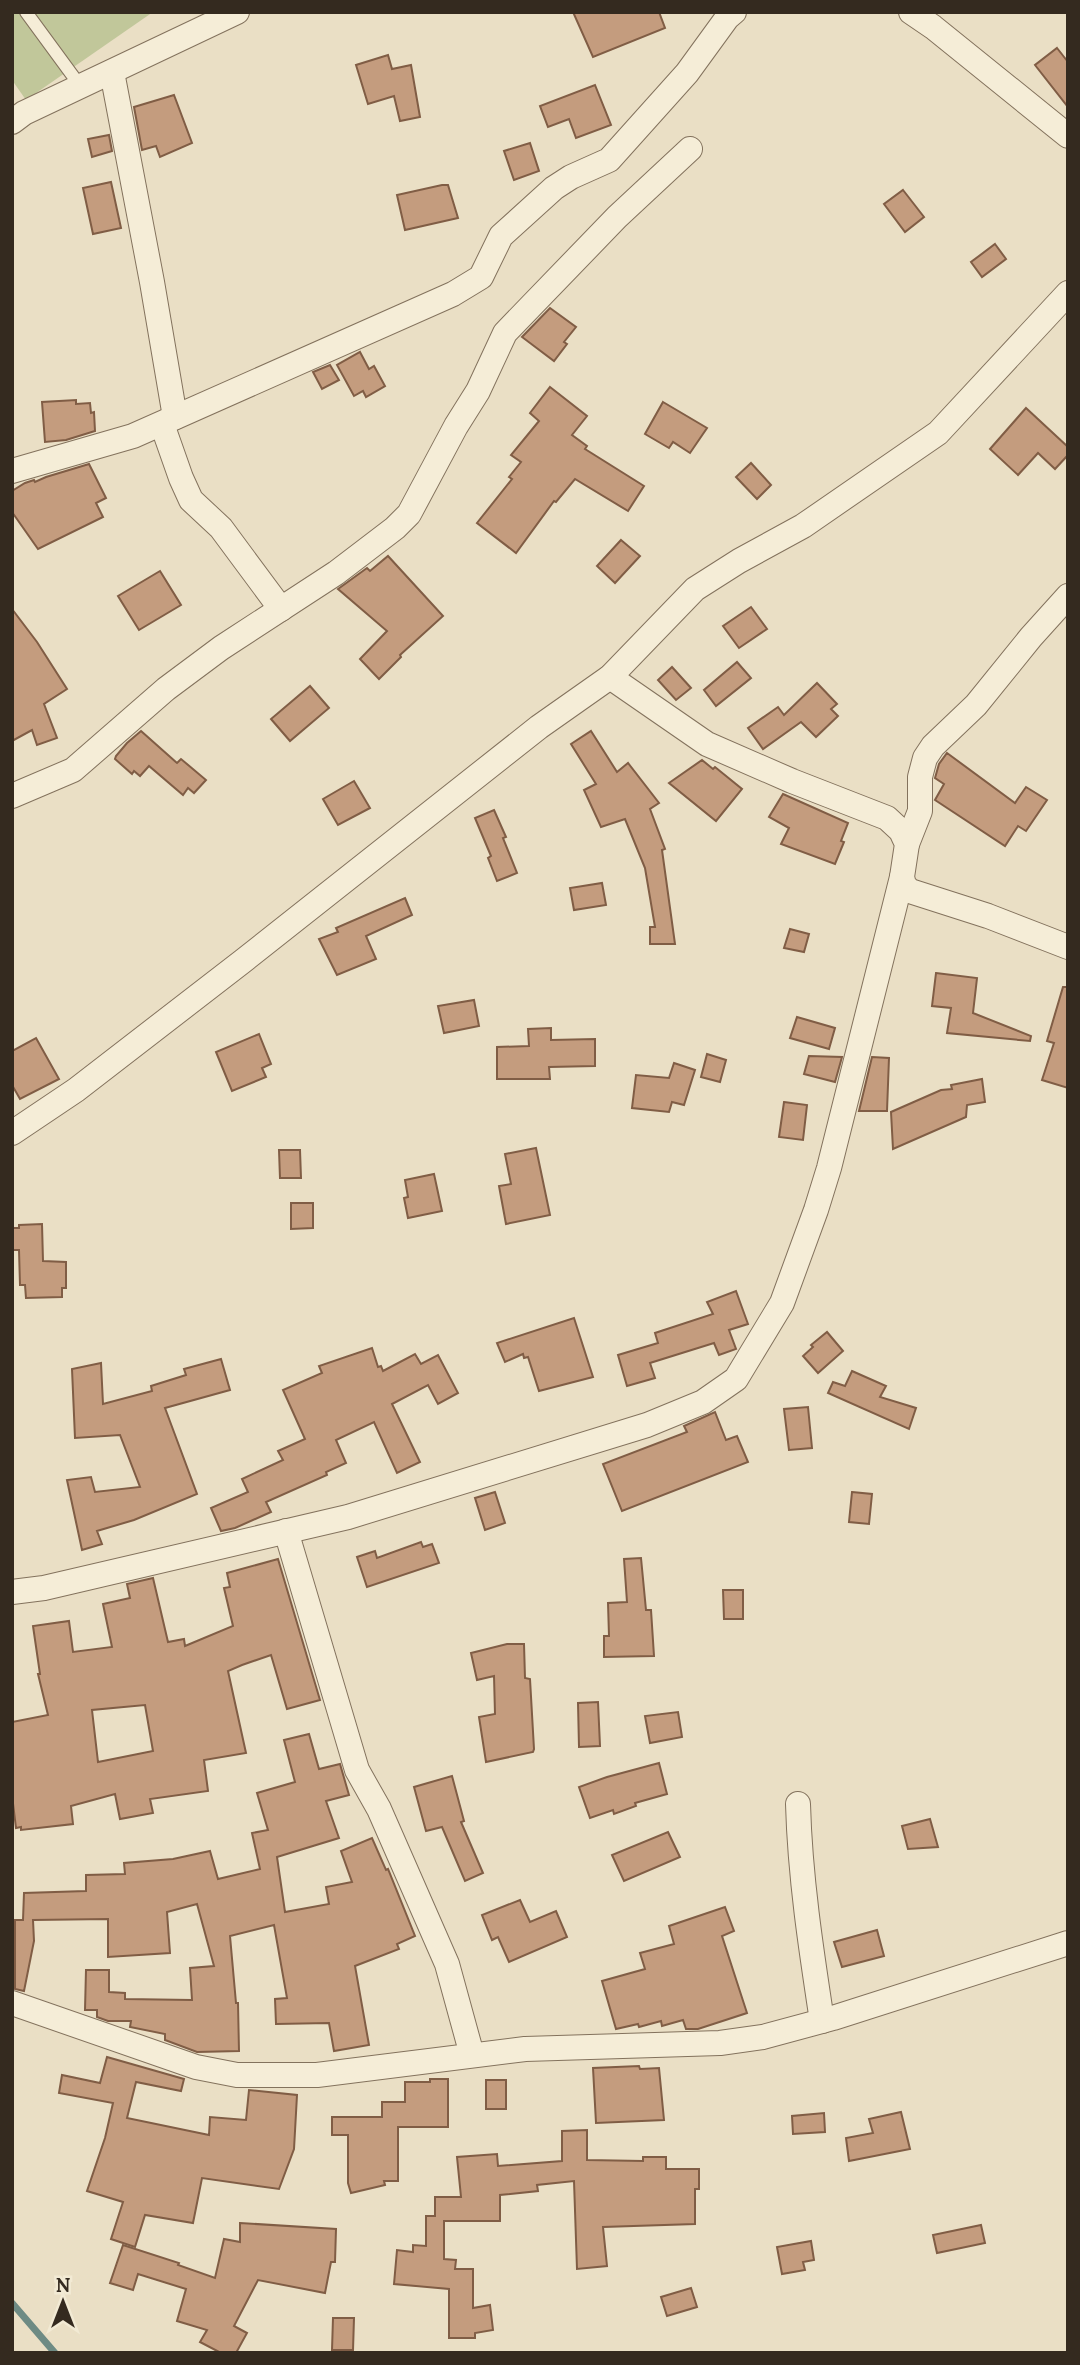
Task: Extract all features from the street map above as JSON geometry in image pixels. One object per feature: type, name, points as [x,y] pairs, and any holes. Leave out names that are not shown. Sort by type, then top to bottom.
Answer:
[{"type":"street","points":[[12,122],[24,113],[237,12]]},
{"type":"street","points":[[12,471],[133,436],[472,284],[481,277],[501,236],[526,212],[571,177],[609,160],[687,73],[734,12]]},
{"type":"street","points":[[911,12],[1068,136]]},
{"type":"street","points":[[112,72],[168,420],[181,478],[191,500],[220,528],[281,609]]},
{"type":"street","points":[[12,796],[73,770],[166,689],[221,648],[336,573],[410,514],[456,426],[478,391],[505,333],[617,217],[690,149]]},
{"type":"street","points":[[12,1133],[76,1090],[539,727],[610,677],[695,589],[803,526],[939,433],[1068,293]]},
{"type":"street","points":[[12,1591],[44,1588],[348,1517],[647,1425],[703,1402],[736,1379],[782,1303],[829,1168],[902,877],[906,844],[920,811],[920,777],[925,758],[933,746],[976,705],[1068,596]]},
{"type":"street","points":[[610,677],[707,744],[887,818],[901,831],[906,844]]},
{"type":"street","points":[[902,877],[904,885],[910,891],[988,916],[1068,947]]},
{"type":"street","points":[[286,1531],[357,1770],[379,1809],[447,1964],[472,2055]]},
{"type":"street","points":[[798,1804],[805,1908],[822,2021]]},
{"type":"street","points":[[12,2003],[196,2067],[237,2075],[317,2076],[525,2049],[720,2043],[763,2037],[1068,1943]]},
{"type":"lane","points":[[26,12],[81,87]]},
{"type":"green space","points":[[12,12],[153,12],[26,100],[12,80]]},
{"type":"building","points":[[573,12],[659,12],[665,28],[593,57]]},
{"type":"building","points":[[1057,48],[1068,62],[1068,107],[1035,65]]},
{"type":"building","points":[[388,55],[392,69],[411,65],[420,117],[400,121],[394,96],[368,104],[356,65]]},
{"type":"building","points":[[595,85],[611,125],[576,138],[569,119],[548,127],[540,106]]},
{"type":"building","points":[[174,95],[192,143],[160,157],[156,146],[142,150],[134,107]]},
{"type":"building","points":[[109,135],[112,151],[92,157],[88,139]]},
{"type":"building","points":[[530,143],[539,171],[514,180],[504,151]]},
{"type":"building","points":[[111,182],[121,228],[93,234],[83,188]]},
{"type":"building","points":[[448,185],[458,218],[405,230],[397,195]]},
{"type":"building","points":[[903,190],[924,217],[905,232],[884,204]]},
{"type":"building","points":[[995,244],[1006,259],[982,277],[971,262]]},
{"type":"building","points":[[550,308],[576,327],[554,361],[522,337]]},
{"type":"building","points":[[360,352],[369,369],[374,366],[385,386],[366,397],[363,391],[354,396],[337,365]]},
{"type":"building","points":[[330,365],[339,380],[322,389],[313,372]]},
{"type":"building","points":[[550,387],[587,416],[572,435],[587,446],[585,449],[644,486],[628,511],[575,479],[556,502],[554,501],[516,553],[477,523],[512,479],[509,477],[521,462],[511,455],[539,421],[530,413]]},
{"type":"building","points":[[76,400],[76,404],[90,403],[91,413],[94,412],[95,431],[66,440],[45,442],[42,402]]},
{"type":"building","points":[[663,402],[707,428],[690,453],[673,442],[669,448],[645,434]]},
{"type":"building","points":[[1026,408],[1068,447],[1068,455],[1055,469],[1038,453],[1018,475],[990,449]]},
{"type":"building","points":[[751,463],[771,485],[757,499],[736,477]]},
{"type":"building","points":[[89,464],[106,498],[96,503],[103,517],[38,549],[12,512],[12,491],[25,483]]},
{"type":"building","points":[[621,540],[640,556],[615,583],[597,566]]},
{"type":"building","points":[[388,556],[443,616],[400,655],[379,679],[360,659],[387,631],[338,589],[367,568],[370,571]]},
{"type":"building","points":[[160,571],[181,605],[139,630],[118,596]]},
{"type":"building","points":[[751,607],[767,629],[739,648],[723,626]]},
{"type":"building","points":[[12,609],[67,689],[44,704],[57,738],[37,745],[32,730],[12,741]]},
{"type":"building","points":[[737,662],[751,678],[716,706],[704,690]]},
{"type":"building","points":[[672,667],[691,688],[676,700],[658,680]]},
{"type":"building","points":[[817,683],[837,704],[831,709],[838,716],[816,737],[801,722],[763,749],[748,728],[778,707],[784,715]]},
{"type":"building","points":[[310,686],[329,708],[290,741],[271,719]]},
{"type":"building","points":[[141,731],[177,763],[181,759],[206,780],[194,793],[188,788],[183,795],[149,766],[140,776],[134,771],[132,774],[115,759]]},
{"type":"building","points":[[591,731],[617,772],[628,763],[659,803],[650,809],[665,849],[662,850],[675,944],[650,944],[650,927],[655,927],[645,868],[625,819],[601,827],[584,790],[596,784],[571,744]]},
{"type":"building","points":[[947,753],[1015,803],[1026,787],[1047,800],[1026,831],[1018,826],[1005,846],[935,800],[944,784],[935,778],[939,764]]},
{"type":"building","points":[[702,760],[742,789],[716,821],[669,783]]},
{"type":"building","points":[[354,781],[370,808],[338,825],[323,799]]},
{"type":"building","points":[[783,794],[848,823],[835,864],[781,844],[789,828],[769,817]]},
{"type":"building","points":[[494,810],[517,873],[497,881],[488,858],[491,856],[475,818]]},
{"type":"building","points":[[602,883],[606,905],[574,910],[570,888]]},
{"type":"building","points":[[405,898],[412,915],[366,936],[376,959],[337,975],[319,939],[338,932],[336,928]]},
{"type":"building","points":[[790,929],[809,934],[804,952],[784,948]]},
{"type":"building","points":[[936,973],[977,978],[973,1013],[1031,1036],[1030,1041],[947,1033],[951,1008],[932,1006]]},
{"type":"building","points":[[1063,987],[1068,987],[1068,1088],[1042,1080],[1054,1043],[1047,1041]]},
{"type":"building","points":[[474,1000],[479,1026],[444,1033],[438,1006]]},
{"type":"building","points":[[797,1017],[835,1028],[829,1049],[790,1038]]},
{"type":"building","points":[[551,1028],[551,1040],[595,1039],[595,1066],[549,1067],[550,1079],[497,1079],[497,1047],[529,1046],[528,1029]]},
{"type":"building","points":[[259,1034],[271,1064],[262,1068],[266,1077],[232,1091],[216,1052]]},
{"type":"building","points":[[36,1038],[59,1079],[20,1099],[12,1085],[12,1051]]},
{"type":"building","points":[[707,1054],[726,1060],[720,1082],[701,1077]]},
{"type":"building","points":[[809,1056],[842,1057],[835,1082],[804,1074]]},
{"type":"building","points":[[872,1057],[889,1058],[887,1111],[859,1111]]},
{"type":"building","points":[[674,1063],[695,1070],[684,1105],[672,1102],[669,1112],[632,1108],[636,1075],[669,1078]]},
{"type":"building","points":[[982,1079],[985,1102],[967,1105],[966,1117],[893,1149],[891,1112],[941,1090],[952,1089],[951,1085]]},
{"type":"building","points":[[784,1102],[807,1105],[803,1140],[779,1137]]},
{"type":"building","points":[[536,1148],[550,1215],[506,1224],[499,1186],[511,1184],[505,1154]]},
{"type":"building","points":[[279,1150],[300,1150],[301,1178],[280,1178]]},
{"type":"building","points":[[434,1174],[442,1211],[408,1218],[404,1198],[408,1197],[405,1180]]},
{"type":"building","points":[[291,1203],[313,1203],[313,1228],[291,1229]]},
{"type":"building","points":[[42,1224],[43,1261],[66,1262],[66,1288],[62,1288],[62,1297],[26,1298],[25,1285],[20,1285],[19,1250],[12,1250],[12,1228]]},
{"type":"building","points":[[736,1291],[748,1324],[729,1330],[736,1349],[719,1355],[714,1343],[650,1363],[655,1378],[627,1386],[618,1355],[658,1343],[655,1333],[713,1314],[707,1302]]},
{"type":"building","points":[[574,1318],[593,1377],[539,1391],[528,1357],[524,1358],[523,1354],[505,1362],[497,1343]]},
{"type":"building","points":[[827,1332],[843,1351],[818,1373],[803,1356],[813,1347],[811,1345]]},
{"type":"building","points":[[372,1348],[378,1367],[381,1366],[383,1371],[415,1354],[421,1364],[438,1355],[458,1393],[438,1404],[428,1385],[392,1404],[420,1462],[397,1473],[374,1422],[336,1440],[346,1463],[326,1472],[327,1475],[266,1502],[271,1512],[235,1528],[221,1531],[211,1508],[248,1492],[242,1479],[283,1460],[278,1451],[305,1439],[283,1390],[322,1373],[319,1366]]},
{"type":"building","points":[[221,1359],[230,1390],[165,1408],[197,1494],[134,1520],[97,1531],[102,1544],[82,1550],[67,1480],[91,1477],[95,1492],[140,1487],[120,1435],[75,1438],[72,1369],[101,1363],[103,1404],[152,1391],[151,1386],[186,1375],[184,1369]]},
{"type":"building","points":[[852,1371],[886,1386],[880,1397],[916,1408],[909,1429],[828,1393],[833,1382],[845,1386]]},
{"type":"building","points":[[808,1407],[812,1448],[789,1450],[784,1409]]},
{"type":"building","points":[[715,1412],[726,1440],[737,1436],[748,1462],[622,1511],[603,1464],[687,1432],[684,1426]]},
{"type":"building","points":[[495,1492],[505,1523],[485,1530],[475,1498]]},
{"type":"building","points":[[852,1492],[872,1494],[869,1524],[849,1522]]},
{"type":"building","points":[[421,1542],[423,1547],[432,1544],[439,1563],[367,1587],[357,1557],[375,1551],[377,1558]]},
{"type":"building","points":[[641,1558],[646,1610],[651,1610],[654,1656],[604,1657],[604,1636],[609,1636],[608,1603],[627,1602],[624,1559]]},
{"type":"building","points":[[278,1559],[320,1700],[287,1709],[271,1655],[242,1665],[228,1671],[246,1753],[204,1760],[208,1791],[150,1799],[153,1813],[120,1819],[115,1794],[71,1806],[73,1824],[21,1830],[21,1827],[16,1828],[12,1795],[12,1722],[48,1715],[38,1674],[33,1626],[69,1621],[73,1652],[112,1647],[103,1604],[130,1598],[127,1584],[153,1578],[168,1642],[184,1639],[185,1646],[233,1626],[224,1588],[230,1587],[227,1573]],"holes":[[[145,1705],[153,1751],[98,1762],[92,1710]]]},
{"type":"building","points":[[723,1590],[743,1590],[743,1619],[724,1619]]},
{"type":"building","points":[[507,1644],[524,1644],[525,1678],[530,1679],[534,1749],[533,1752],[486,1762],[479,1717],[495,1714],[494,1676],[477,1680],[471,1653]]},
{"type":"building","points":[[598,1702],[600,1746],[579,1747],[578,1703]]},
{"type":"building","points":[[678,1712],[682,1737],[650,1743],[645,1716]]},
{"type":"building","points":[[309,1734],[319,1769],[340,1764],[349,1795],[326,1801],[339,1838],[277,1857],[285,1912],[329,1904],[326,1887],[352,1882],[341,1851],[372,1838],[386,1870],[388,1869],[415,1936],[397,1944],[399,1949],[355,1966],[369,2045],[334,2051],[329,2023],[276,2024],[275,1999],[287,1998],[274,1925],[230,1936],[238,2003],[239,2051],[197,2052],[165,2040],[165,2034],[130,2027],[131,2021],[108,2021],[97,2017],[97,2010],[85,2010],[86,1970],[109,1970],[109,1992],[125,1993],[125,1999],[192,2000],[190,1968],[214,1966],[197,1904],[167,1912],[170,1953],[108,1957],[108,1919],[33,1920],[34,1941],[24,1991],[15,1989],[15,1920],[23,1920],[24,1893],[86,1891],[86,1875],[125,1874],[124,1863],[173,1859],[210,1851],[218,1879],[260,1869],[252,1833],[268,1830],[257,1793],[295,1782],[284,1740]]},
{"type":"building","points":[[659,1763],[667,1794],[635,1803],[636,1806],[614,1814],[613,1810],[590,1818],[579,1787]]},
{"type":"building","points":[[452,1776],[464,1821],[461,1822],[483,1873],[465,1881],[442,1827],[426,1831],[414,1787]]},
{"type":"building","points":[[930,1819],[938,1847],[908,1849],[902,1826]]},
{"type":"building","points":[[668,1832],[680,1857],[624,1881],[612,1855]]},
{"type":"building","points":[[520,1900],[530,1922],[556,1911],[567,1937],[509,1962],[498,1937],[492,1940],[482,1915]]},
{"type":"building","points":[[725,1907],[734,1931],[722,1936],[747,2013],[698,2029],[686,2029],[683,2020],[662,2026],[661,2021],[616,2029],[602,1981],[645,1969],[640,1953],[674,1944],[669,1926]]},
{"type":"building","points":[[877,1930],[884,1956],[842,1967],[834,1942]]},
{"type":"building","points":[[107,2057],[184,2079],[181,2091],[136,2082],[127,2118],[209,2135],[210,2117],[246,2120],[249,2090],[297,2095],[294,2149],[279,2189],[202,2178],[193,2223],[145,2215],[135,2247],[111,2239],[123,2202],[87,2191],[105,2138],[113,2103],[59,2093],[62,2075],[100,2083]]},
{"type":"building","points":[[639,2066],[640,2069],[659,2068],[664,2120],[596,2123],[593,2068]]},
{"type":"building","points":[[430,2079],[448,2079],[448,2127],[398,2127],[398,2181],[384,2181],[385,2185],[351,2193],[348,2183],[348,2135],[332,2135],[332,2117],[382,2117],[382,2102],[405,2102],[405,2082],[430,2082]]},
{"type":"building","points":[[486,2080],[506,2080],[506,2109],[486,2109]]},
{"type":"building","points":[[901,2112],[910,2149],[849,2161],[846,2138],[873,2133],[869,2119]]},
{"type":"building","points":[[824,2113],[825,2132],[793,2134],[792,2116]]},
{"type":"building","points":[[587,2130],[587,2160],[643,2161],[643,2157],[666,2157],[666,2169],[699,2169],[699,2189],[695,2189],[695,2224],[603,2227],[607,2266],[577,2269],[574,2181],[537,2185],[538,2191],[500,2195],[500,2221],[444,2221],[444,2259],[456,2260],[455,2269],[473,2269],[473,2308],[490,2305],[493,2330],[475,2333],[475,2338],[449,2338],[449,2289],[394,2284],[397,2250],[413,2252],[413,2245],[426,2246],[426,2216],[435,2216],[435,2197],[461,2197],[457,2157],[497,2154],[498,2166],[562,2161],[562,2131]]},
{"type":"building","points":[[240,2223],[336,2229],[335,2262],[331,2262],[325,2293],[258,2280],[234,2326],[247,2333],[236,2353],[221,2353],[200,2342],[207,2330],[177,2321],[186,2289],[138,2274],[133,2290],[110,2283],[123,2245],[215,2278],[224,2239],[240,2242]]},
{"type":"building","points":[[981,2225],[985,2243],[937,2253],[933,2235]]},
{"type":"building","points":[[811,2241],[814,2260],[803,2262],[805,2270],[782,2274],[777,2247]]},
{"type":"building","points":[[691,2288],[697,2307],[667,2316],[661,2297]]},
{"type":"building","points":[[333,2318],[354,2318],[353,2350],[332,2350]]},
{"type":"waterway","points":[[12,2303],[55,2353]]}]
